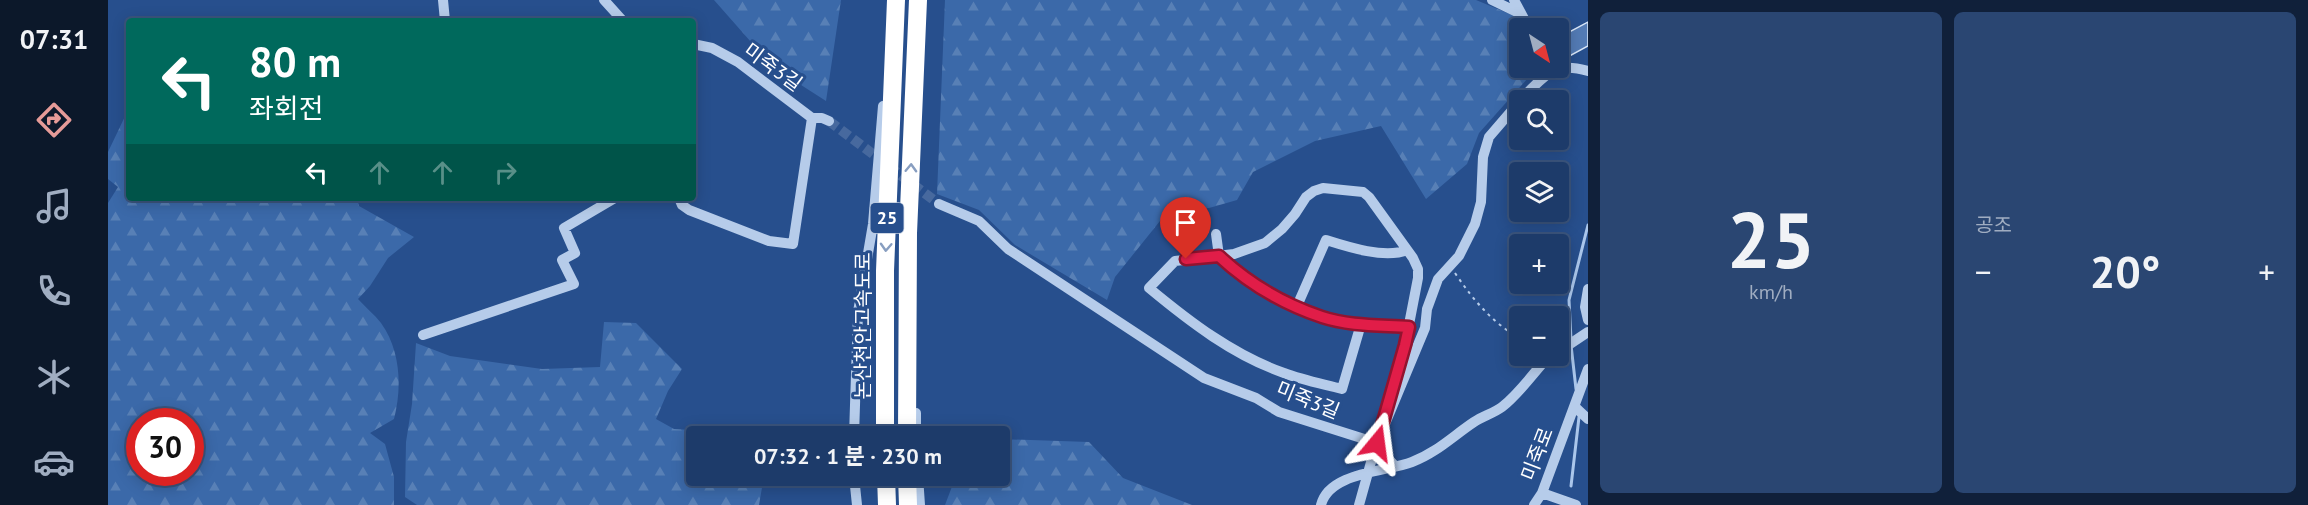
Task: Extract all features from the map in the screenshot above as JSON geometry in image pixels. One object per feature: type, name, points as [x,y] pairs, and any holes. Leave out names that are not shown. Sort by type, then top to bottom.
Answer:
[{"type":"highway","name":"논산천안고속도로","points":[[885,426],[885,271],[896,0]]},
{"type":"highway","name":"25","points":[[907,426],[908,233],[918,0]]},
{"type":"highway","points":[[886,486],[886,505]]},
{"type":"highway","points":[[908,486],[908,505]]},
{"type":"street","points":[[443,0],[445,18]]},
{"type":"street","points":[[604,0],[620,18]]},
{"type":"street","points":[[1492,0],[1521,14]]},
{"type":"street","points":[[1514,0],[1523,18]]},
{"type":"street","name":"미죽3길","points":[[696,45],[712,48],[738,62],[812,118],[829,121]]},
{"type":"street","points":[[1569,67],[1588,71]]},
{"type":"street","points":[[854,426],[858,312],[873,224],[885,87],[894,72]]},
{"type":"street","points":[[1531,90],[1544,78]]},
{"type":"street","points":[[1376,444],[1425,328],[1427,309],[1438,279],[1459,256],[1475,224],[1481,202],[1483,157],[1489,137],[1509,114]]},
{"type":"street","points":[[680,201],[689,210],[769,241],[793,244],[812,118]]},
{"type":"street","points":[[1359,505],[1405,345],[1418,278],[1418,269],[1407,250],[1369,197],[1363,192],[1323,188],[1306,197],[1289,222],[1265,243],[1234,254],[1175,261],[1149,288],[1188,320],[1243,354],[1283,373],[1342,389],[1361,324]]},
{"type":"street","points":[[423,335],[574,284],[562,260],[575,254],[564,228],[610,201]]},
{"type":"street","name":"미죽3길","points":[[939,204],[979,220],[1008,249],[1204,378],[1256,398],[1279,412],[1376,444]]},
{"type":"street","points":[[1216,234],[1219,256],[1250,282],[1297,306],[1323,317],[1361,324],[1409,327]]},
{"type":"street","points":[[1297,306],[1326,240],[1359,250],[1399,254],[1407,250]]},
{"type":"street","points":[[1588,289],[1585,307],[1588,320]]},
{"type":"street","points":[[907,333],[915,354],[916,426]]},
{"type":"street","points":[[1569,345],[1585,334]]},
{"type":"street","points":[[1322,505],[1324,496],[1331,487],[1368,472],[1412,462],[1435,451],[1475,421],[1501,408],[1540,366]]},
{"type":"street","name":"미죽로","points":[[1534,505],[1542,493],[1588,369]]},
{"type":"street","points":[[1573,412],[1586,418]]},
{"type":"street","points":[[1376,444],[1395,466]]},
{"type":"street","points":[[855,486],[856,505]]},
{"type":"street","points":[[919,486],[920,505]]},
{"type":"street","points":[[1542,493],[1553,505]]},
{"type":"street","points":[[1542,493],[1576,505]]},
{"type":"path","points":[[1450,266],[1476,303],[1498,326],[1509,332]]},
{"type":"green space","points":[[714,0],[841,0],[826,101],[773,67]]},
{"type":"green space","points":[[945,0],[1476,0],[1518,18],[1509,18],[1509,78],[1528,78],[1517,90],[1509,90],[1509,99],[1479,133],[1467,164],[1426,199],[1381,126],[1315,141],[1253,172],[1237,200],[1209,208],[1168,211],[1115,277],[1107,300],[1015,245],[979,210],[937,194]]},
{"type":"green space","points":[[126,114],[126,201],[358,201],[359,206],[414,237],[388,258],[370,286],[358,299],[381,323],[393,345],[396,358],[399,382],[394,419],[370,433],[385,444],[394,477],[394,505],[108,505],[108,203],[118,187],[108,179],[108,152]]},
{"type":"green space","points":[[604,322],[636,323],[682,369],[668,391],[656,419],[674,429],[686,430],[686,486],[762,486],[759,505],[417,505],[405,497],[406,442],[412,404],[416,343],[450,356],[542,369],[600,367]]},
{"type":"green space","points":[[1010,439],[1089,442],[1123,478],[1192,505],[945,505],[952,486],[1010,486]]},
{"type":"building","points":[[1588,22],[1588,46],[1569,56],[1569,32]]},
{"type":"waterway","points":[[1571,339],[1569,300],[1588,225]]},
{"type":"waterway","points":[[1571,345],[1576,389]]},
{"type":"waterway","points":[[1571,486],[1579,417]]},
{"type":"tunnel","points":[[829,121],[939,204]]},
{"type":"route","points":[[1186,259],[1219,256],[1250,282],[1323,317],[1361,324],[1409,327],[1377,443]]}]
